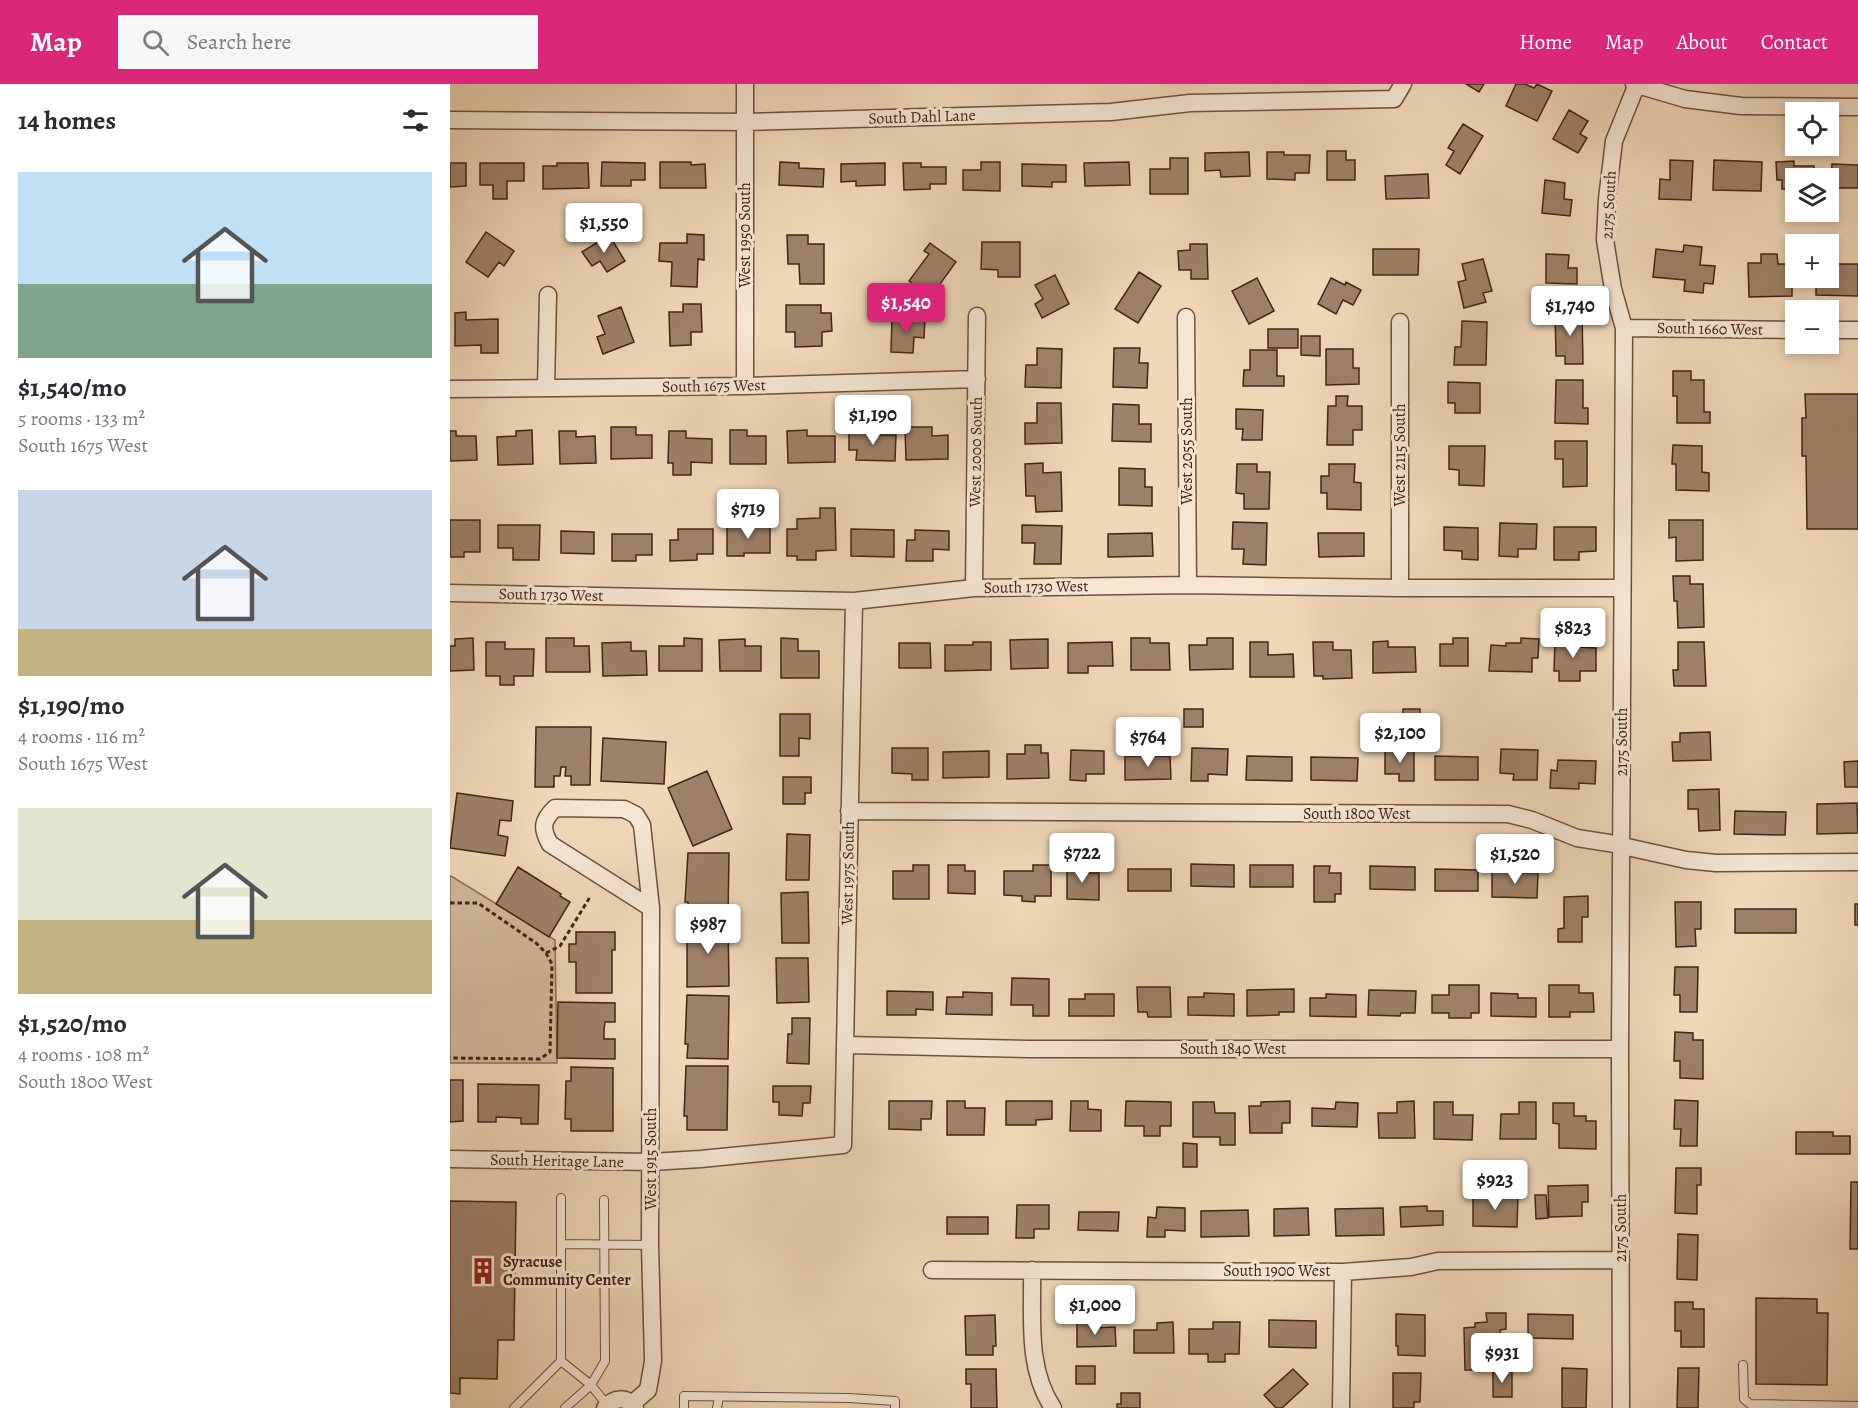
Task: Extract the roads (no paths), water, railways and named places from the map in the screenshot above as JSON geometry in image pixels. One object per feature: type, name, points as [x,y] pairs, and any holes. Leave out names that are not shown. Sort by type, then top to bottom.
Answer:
[{"type":"street","name":"West 1950 South","points":[[745,84],[745,386]]},
{"type":"street","name":"South Dahl Lane","points":[[450,120],[746,122],[1111,112],[1190,103],[1394,99],[1403,84]]},
{"type":"street","points":[[1636,84],[1685,99],[1741,106],[1858,107]]},
{"type":"street","name":"2175 South","points":[[1621,1408],[1620,1049],[1624,328],[1613,289],[1605,240],[1614,141],[1636,84]]},
{"type":"street","points":[[546,388],[548,295]]},
{"type":"street","name":"West 2000 South","points":[[974,588],[977,316]]},
{"type":"street","name":"West 2055 South","points":[[1186,317],[1188,585]]},
{"type":"street","name":"West 2115 South","points":[[1400,322],[1400,588]]},
{"type":"street","name":"South 1660 West","points":[[1624,328],[1785,330]]},
{"type":"street","points":[[1839,330],[1858,330]]},
{"type":"street","name":"South 1675 West","points":[[450,389],[745,386],[977,379]]},
{"type":"street","name":"South 1730 West","points":[[450,592],[854,602],[974,588],[1188,585],[1623,588]]},
{"type":"street","name":"West 1975 South","points":[[843,1145],[854,602]]},
{"type":"street","name":"West 1915 South","points":[[634,1406],[648,1390],[653,1361],[650,1245],[651,908],[642,825],[636,814],[624,809],[555,808],[546,817],[545,833],[550,844],[651,908]]},
{"type":"street","name":"South 1800 West","points":[[849,811],[1509,814],[1532,820],[1577,838],[1686,860],[1716,863],[1858,862]]},
{"type":"street","name":"South 1840 West","points":[[846,1045],[1054,1049],[1620,1049]]},
{"type":"street","name":"South Heritage Lane","points":[[450,1160],[651,1162],[843,1145]]},
{"type":"street","name":"South 1900 West","points":[[932,1270],[1343,1272],[1411,1267],[1438,1261],[1621,1260]]},
{"type":"street","points":[[1032,1270],[1034,1363],[1043,1393],[1053,1408]]},
{"type":"street","points":[[1341,1408],[1343,1272]]},
{"type":"street","points":[[606,1406],[622,1399],[634,1406]]},
{"type":"lane","points":[[514,1408],[561,1361],[561,1198]]},
{"type":"lane","points":[[565,1408],[591,1385],[604,1361],[604,1200]]},
{"type":"lane","points":[[561,1244],[650,1245]]},
{"type":"lane","points":[[561,1361],[591,1385],[606,1406]]},
{"type":"lane","points":[[1743,1365],[1744,1399],[1750,1404],[1858,1406]]},
{"type":"lane","points":[[684,1408],[684,1396],[849,1398],[895,1401],[895,1408]]},
{"type":"lane","points":[[717,1408],[719,1397]]},
{"type":"lane","points":[[849,1398],[849,1408]]},
{"type":"place","name":"Syracuse Community Center","points":[[483,1271]]}]
